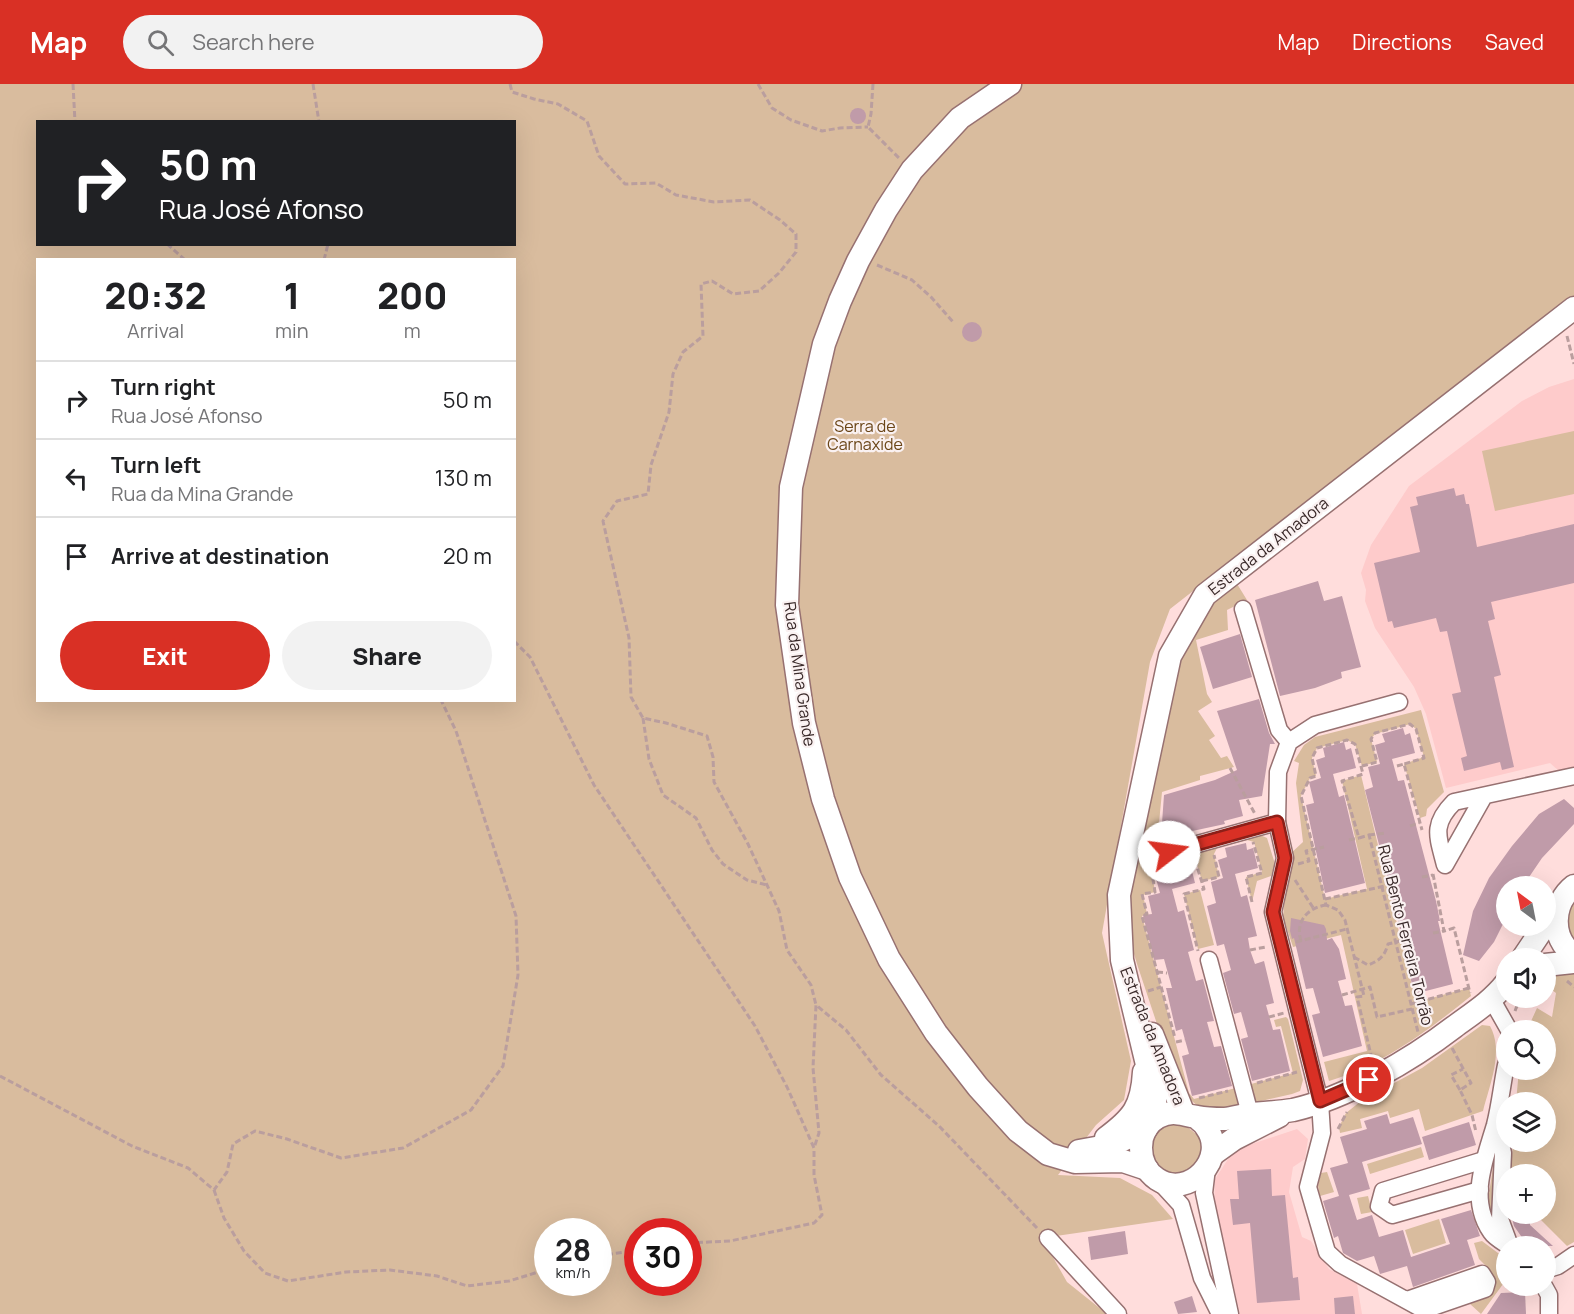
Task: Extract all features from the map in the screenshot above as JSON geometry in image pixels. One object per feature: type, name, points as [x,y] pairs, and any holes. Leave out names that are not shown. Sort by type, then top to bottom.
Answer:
[{"type":"street","name":"Rua da Mina Grande","points":[[1010,84],[960,118],[912,170],[886,210],[858,261],[824,344],[791,487],[787,605],[804,723],[823,799],[850,877],[889,959],[936,1033],[978,1087],[1018,1131],[1048,1154],[1075,1162],[1123,1161],[1152,1174]]},
{"type":"street","name":"Estrada da Amadora","points":[[1151,1124],[1155,1098],[1122,960],[1119,895],[1170,656],[1205,595],[1574,308]]},
{"type":"street","points":[[1243,609],[1279,730],[1289,742]]},
{"type":"street","points":[[1399,702],[1315,725],[1289,742],[1278,772],[1270,824],[1285,858],[1273,912],[1320,1101],[1322,1133],[1308,1187],[1327,1252],[1340,1264],[1407,1300]]},
{"type":"street","points":[[1484,796],[1574,776]]},
{"type":"street","points":[[1163,857],[1270,824]]},
{"type":"street","points":[[1568,889],[1556,923],[1560,939],[1574,955]]},
{"type":"street","points":[[1530,948],[1568,889]]},
{"type":"street","name":"Estrada da Amadora","points":[[1122,960],[1191,1110]]},
{"type":"street","points":[[1209,960],[1250,1114]]},
{"type":"street","points":[[1556,964],[1574,962]]},
{"type":"street","points":[[1152,1174],[1170,1184],[1185,1184],[1198,1178],[1210,1161],[1234,1139],[1292,1110],[1320,1101],[1415,1056],[1496,993]]},
{"type":"street","points":[[1075,1152],[1106,1138],[1129,1120],[1143,1092],[1145,1056]]},
{"type":"street","points":[[1075,1152],[1112,1145],[1169,1113],[1191,1110],[1225,1119],[1292,1110]]},
{"type":"street","points":[[1191,1110],[1207,1127],[1212,1140],[1204,1193],[1230,1314]]},
{"type":"street","points":[[1496,1122],[1484,1160],[1480,1190],[1481,1210],[1492,1233],[1496,1236]]},
{"type":"street","points":[[1151,1124],[1141,1142],[1141,1156],[1152,1174],[1181,1205],[1202,1278],[1220,1314]]},
{"type":"street","name":"Rua da Mina Grande","points":[[1018,1131],[1075,1152]]},
{"type":"street","points":[[1503,1152],[1500,1219],[1506,1236]]},
{"type":"street","points":[[1480,1190],[1392,1215],[1379,1206],[1383,1191],[1484,1160]]},
{"type":"street","points":[[1048,1238],[1118,1314]]},
{"type":"street","points":[[1556,1267],[1574,1255]]},
{"type":"street","points":[[1549,1296],[1549,1314]]},
{"type":"path","points":[[73,84],[75,120]]},
{"type":"path","points":[[313,84],[319,120]]},
{"type":"path","points":[[510,84],[512,92],[558,104],[587,121],[600,156],[625,184],[656,183],[676,195],[714,202],[750,200],[796,234],[796,252],[779,273],[759,291],[733,294],[712,281],[700,284],[703,336],[682,352],[673,374],[669,412],[651,465],[648,494],[617,501],[603,521],[629,638],[631,697],[643,718],[649,759],[663,795],[696,818],[712,850],[723,864],[747,880],[767,885]]},
{"type":"path","points":[[758,84],[772,108],[791,120],[822,131],[868,127],[912,170]]},
{"type":"path","points":[[868,127],[872,114],[873,84]]},
{"type":"path","points":[[169,246],[183,258]]},
{"type":"path","points":[[858,261],[877,265],[912,280],[953,322]]},
{"type":"path","points":[[1566,333],[1574,364]]},
{"type":"path","points":[[516,643],[530,657],[594,785],[755,1026],[787,1087],[814,1148]]},
{"type":"path","points":[[214,1190],[226,1172],[233,1144],[255,1131],[288,1139],[341,1158],[403,1148],[471,1110],[503,1065],[518,975],[516,916],[456,731],[442,702]]},
{"type":"path","points":[[643,718],[707,736],[713,757],[714,782],[748,844],[779,911],[787,950],[811,985],[816,1005],[813,1068],[819,1133],[814,1148],[814,1175],[822,1215],[814,1223],[730,1241],[702,1242]]},
{"type":"path","points":[[1326,905],[1301,795],[1310,778],[1316,776],[1312,758],[1317,748],[1347,740],[1355,744],[1362,766],[1377,762],[1371,739],[1375,734],[1410,724],[1416,729],[1424,758],[1397,766]]},
{"type":"path","points":[[1404,764],[1423,833]]},
{"type":"path","name":"Rua Bento Ferreira Torrão","points":[[1362,766],[1363,774],[1342,781],[1359,837],[1369,836],[1419,1037],[1424,1034]]},
{"type":"path","points":[[1230,768],[1270,824]]},
{"type":"path","points":[[1410,826],[1420,823]]},
{"type":"path","points":[[1369,836],[1386,833]]},
{"type":"path","points":[[1349,840],[1359,837]]},
{"type":"path","points":[[1247,840],[1254,842],[1262,873],[1246,877],[1252,902]]},
{"type":"path","points":[[1292,865],[1309,861],[1306,851],[1324,847]]},
{"type":"path","points":[[1202,881],[1219,877],[1214,854],[1217,848]]},
{"type":"path","points":[[1194,855],[1204,889],[1184,894],[1201,962],[1209,960]]},
{"type":"path","points":[[1163,857],[1152,873],[1155,892],[1142,894],[1147,914],[1142,916],[1179,1052]]},
{"type":"path","points":[[1431,864],[1444,931]]},
{"type":"path","points":[[1291,873],[1314,909]]},
{"type":"path","points":[[1422,877],[1433,875]]},
{"type":"path","points":[[1325,899],[1399,883]]},
{"type":"path","points":[[1301,942],[1298,932],[1305,915],[1326,905],[1342,914],[1364,996],[1357,997],[1373,1063]]},
{"type":"path","points":[[1433,933],[1454,928],[1471,996],[1466,1000]]},
{"type":"path","points":[[1281,944],[1301,942],[1347,929]]},
{"type":"path","points":[[1353,957],[1368,965],[1375,963],[1384,955],[1388,944],[1408,939]]},
{"type":"path","points":[[1157,972],[1167,973]]},
{"type":"path","points":[[1150,1001],[1146,991],[1161,987]]},
{"type":"path","points":[[1342,995],[1370,987],[1377,1017],[1412,1010]]},
{"type":"path","points":[[1411,1004],[1469,988]]},
{"type":"path","points":[[816,1005],[846,1030],[881,1074],[939,1126],[1048,1238]]},
{"type":"path","points":[[1176,1042],[1185,1040]]},
{"type":"path","points":[[1451,1047],[1471,1083],[1460,1090]]},
{"type":"path","points":[[1463,1069],[1451,1075],[1472,1114]]},
{"type":"path","points":[[1191,1110],[1243,1087],[1301,1071]]},
{"type":"path","points":[[0,1076],[132,1146],[188,1167],[214,1190],[224,1218],[244,1251],[265,1273],[288,1281],[346,1272],[390,1270],[437,1276],[467,1286],[509,1281],[534,1273]]},
{"type":"path","points":[[1335,1136],[1346,1113],[1353,1107]]},
{"type":"shaded area","points":[[1574,379],[1574,767],[1559,771],[1550,763],[1446,788],[1426,714],[1414,687],[1375,628],[1365,601],[1366,590],[1361,573],[1371,545],[1409,486],[1522,401],[1549,387]]},
{"type":"shaded area","points":[[1297,1129],[1308,1139],[1305,1159],[1293,1167],[1289,1192],[1302,1237],[1311,1241],[1329,1269],[1357,1284],[1362,1314],[1240,1314],[1214,1207],[1215,1179],[1234,1150]]},
{"type":"green space","name":"Serra de Carnaxide","points":[[0,84],[1574,84],[1574,301],[1563,303],[1170,609],[1150,662],[1102,933],[1131,1061],[1124,1100],[1096,1125],[1058,1175],[1120,1178],[1152,1195],[1173,1219],[1056,1236],[1045,1243],[1067,1282],[1107,1314],[0,1314]]},
{"type":"green space","points":[[1574,431],[1574,494],[1495,511],[1482,451]]},
{"type":"green space","points":[[1234,579],[1247,600],[1227,610],[1228,630],[1196,640],[1207,694],[1212,702],[1198,711],[1215,736],[1209,740],[1221,758],[1227,756],[1234,767],[1200,776],[1200,780],[1162,792],[1159,858],[1258,834],[1267,838],[1275,864],[1271,876],[1257,881],[1252,902],[1246,877],[1262,872],[1254,842],[1247,840],[1217,848],[1214,854],[1219,877],[1202,881],[1194,855],[1188,853],[1158,862],[1152,873],[1155,892],[1143,895],[1147,914],[1142,916],[1189,1093],[1194,1099],[1293,1073],[1281,1026],[1276,1027],[1274,1020],[1286,1017],[1303,1080],[1300,1091],[1292,1094],[1239,1106],[1211,1109],[1199,1107],[1187,1097],[1163,1042],[1129,937],[1127,900],[1177,664],[1189,633]]},
{"type":"green space","points":[[1421,710],[1444,792],[1427,809],[1426,816],[1420,818],[1404,764],[1424,757],[1416,729],[1410,724],[1375,734],[1371,739],[1377,762],[1362,766],[1355,744],[1347,740],[1317,748],[1312,758],[1316,776],[1310,778],[1301,796],[1325,899],[1367,889],[1342,781],[1361,775],[1416,1002],[1469,988],[1471,996],[1404,1046],[1367,1066],[1329,1081],[1324,1062],[1367,1051],[1341,935],[1293,947],[1283,917],[1289,855],[1303,842],[1296,783],[1299,763],[1294,761],[1304,745],[1315,737]]},
{"type":"green space","points":[[1200,890],[1214,945],[1198,949],[1184,894]]},
{"type":"green space","points":[[1574,892],[1574,946],[1568,939],[1565,904]]},
{"type":"green space","points":[[1574,971],[1574,1242],[1567,1246],[1545,1224],[1556,1224],[1556,1164],[1511,1164],[1512,1152],[1556,1152],[1556,1092],[1517,1092],[1518,1080],[1556,1080],[1556,1020],[1532,1020],[1537,1008],[1552,1017],[1554,1008],[1556,1008],[1556,973]]},
{"type":"green space","points":[[1482,1025],[1490,1026],[1496,1046],[1496,1057],[1483,1111],[1425,1131],[1419,1109],[1390,1118],[1388,1111],[1360,1119],[1362,1128],[1340,1133],[1339,1127],[1346,1113],[1361,1101],[1422,1068]]},
{"type":"green space","points":[[1176,1123],[1194,1132],[1204,1149],[1199,1162],[1179,1177],[1154,1166],[1150,1141],[1160,1128]]},
{"type":"green space","points":[[1421,1147],[1424,1157],[1370,1174],[1367,1164]]},
{"type":"green space","points":[[1496,1148],[1496,1224],[1499,1224],[1500,1235],[1487,1206]]},
{"type":"green space","points":[[1327,1172],[1334,1192],[1320,1196],[1318,1186],[1321,1173]]},
{"type":"green space","points":[[1368,1196],[1372,1212],[1361,1214],[1357,1198]]},
{"type":"green space","points":[[1439,1219],[1446,1243],[1413,1254],[1405,1230]]},
{"type":"green space","points":[[1482,1241],[1496,1252],[1496,1294],[1481,1314],[1469,1303],[1491,1293],[1491,1276],[1479,1259],[1474,1243]]},
{"type":"building","points":[[855,108],[861,108],[866,116],[864,122],[855,124],[850,119],[850,113]]},
{"type":"building","points":[[972,322],[979,325],[982,332],[979,339],[972,342],[965,339],[962,332],[965,325]]},
{"type":"building","points":[[1454,488],[1456,496],[1464,494],[1466,504],[1469,504],[1477,547],[1574,524],[1574,583],[1491,602],[1495,619],[1488,621],[1501,675],[1494,677],[1514,767],[1502,770],[1500,762],[1464,771],[1461,758],[1467,756],[1452,694],[1461,692],[1447,631],[1440,632],[1436,618],[1394,628],[1392,621],[1388,622],[1374,563],[1420,552],[1410,507],[1418,505],[1416,497]]},
{"type":"building","points":[[1318,581],[1324,601],[1342,596],[1361,667],[1341,672],[1342,678],[1315,688],[1280,696],[1255,600]]},
{"type":"building","points":[[1240,634],[1252,677],[1213,689],[1200,647]]},
{"type":"building","points":[[1259,699],[1269,733],[1275,744],[1270,744],[1262,796],[1239,800],[1243,816],[1224,821],[1225,824],[1183,833],[1182,828],[1165,835],[1162,823],[1164,795],[1215,780],[1237,770],[1217,711]]},
{"type":"building","points":[[1403,728],[1405,735],[1410,733],[1415,753],[1392,759],[1398,781],[1404,780],[1436,901],[1440,921],[1438,921],[1453,984],[1414,994],[1396,911],[1365,790],[1373,787],[1368,767],[1380,764],[1375,745],[1385,742],[1382,734]]},
{"type":"building","points":[[1344,742],[1346,750],[1351,748],[1356,768],[1333,774],[1339,797],[1344,795],[1365,883],[1325,893],[1306,805],[1314,803],[1309,782],[1321,778],[1316,760],[1325,757],[1323,748]]},
{"type":"building","points":[[1564,799],[1574,808],[1574,824],[1542,858],[1530,876],[1496,876],[1497,936],[1479,961],[1463,955],[1473,911],[1489,878],[1539,814]]},
{"type":"building","points":[[1246,843],[1247,850],[1253,848],[1258,868],[1235,874],[1241,897],[1247,895],[1257,936],[1248,938],[1250,950],[1255,964],[1264,961],[1274,1003],[1266,1005],[1273,1030],[1280,1029],[1290,1071],[1252,1081],[1241,1039],[1248,1037],[1241,1012],[1234,1014],[1223,973],[1231,970],[1224,944],[1217,946],[1207,906],[1216,903],[1211,882],[1223,878],[1218,860],[1227,857],[1225,848]]},
{"type":"building","points":[[1183,859],[1184,864],[1190,863],[1195,883],[1172,889],[1178,912],[1184,910],[1194,950],[1188,952],[1196,981],[1203,979],[1214,1021],[1207,1022],[1214,1047],[1221,1046],[1232,1086],[1192,1096],[1182,1056],[1189,1054],[1182,1029],[1176,1031],[1166,988],[1172,988],[1164,959],[1154,960],[1143,915],[1152,914],[1148,896],[1160,893],[1155,875],[1165,872],[1162,863]]},
{"type":"building","points":[[1291,918],[1324,925],[1327,940],[1332,938],[1339,949],[1346,979],[1338,981],[1345,1006],[1352,1005],[1362,1046],[1323,1057],[1312,1015],[1320,1013],[1313,988],[1306,989],[1294,938],[1292,939],[1290,931]]},
{"type":"building","points":[[1387,1114],[1390,1124],[1413,1117],[1422,1144],[1362,1162],[1370,1189],[1349,1195],[1357,1220],[1372,1215],[1379,1237],[1403,1230],[1411,1257],[1450,1244],[1441,1219],[1471,1210],[1480,1236],[1467,1240],[1475,1265],[1413,1287],[1407,1266],[1380,1274],[1374,1256],[1357,1261],[1343,1253],[1338,1236],[1334,1238],[1323,1201],[1339,1196],[1330,1168],[1348,1163],[1340,1137],[1367,1129],[1364,1121]]},
{"type":"building","points":[[1469,1122],[1476,1145],[1429,1160],[1422,1137]]},
{"type":"building","points":[[1271,1169],[1272,1196],[1285,1195],[1293,1278],[1298,1277],[1300,1300],[1257,1303],[1250,1223],[1233,1225],[1230,1199],[1239,1199],[1237,1171]]},
{"type":"building","points":[[1514,1224],[1530,1224],[1542,1236],[1521,1236]]},
{"type":"building","points":[[1125,1231],[1128,1254],[1091,1260],[1088,1237]]},
{"type":"building","points":[[1192,1296],[1197,1312],[1178,1314],[1174,1302]]},
{"type":"building","points":[[1353,1296],[1355,1314],[1335,1314],[1334,1298]]},
{"type":"building","points":[[1499,1296],[1525,1296],[1526,1314],[1487,1314]]},
{"type":"route","points":[[1169,852],[1277,822],[1285,858],[1273,912],[1320,1101],[1369,1080]]}]
